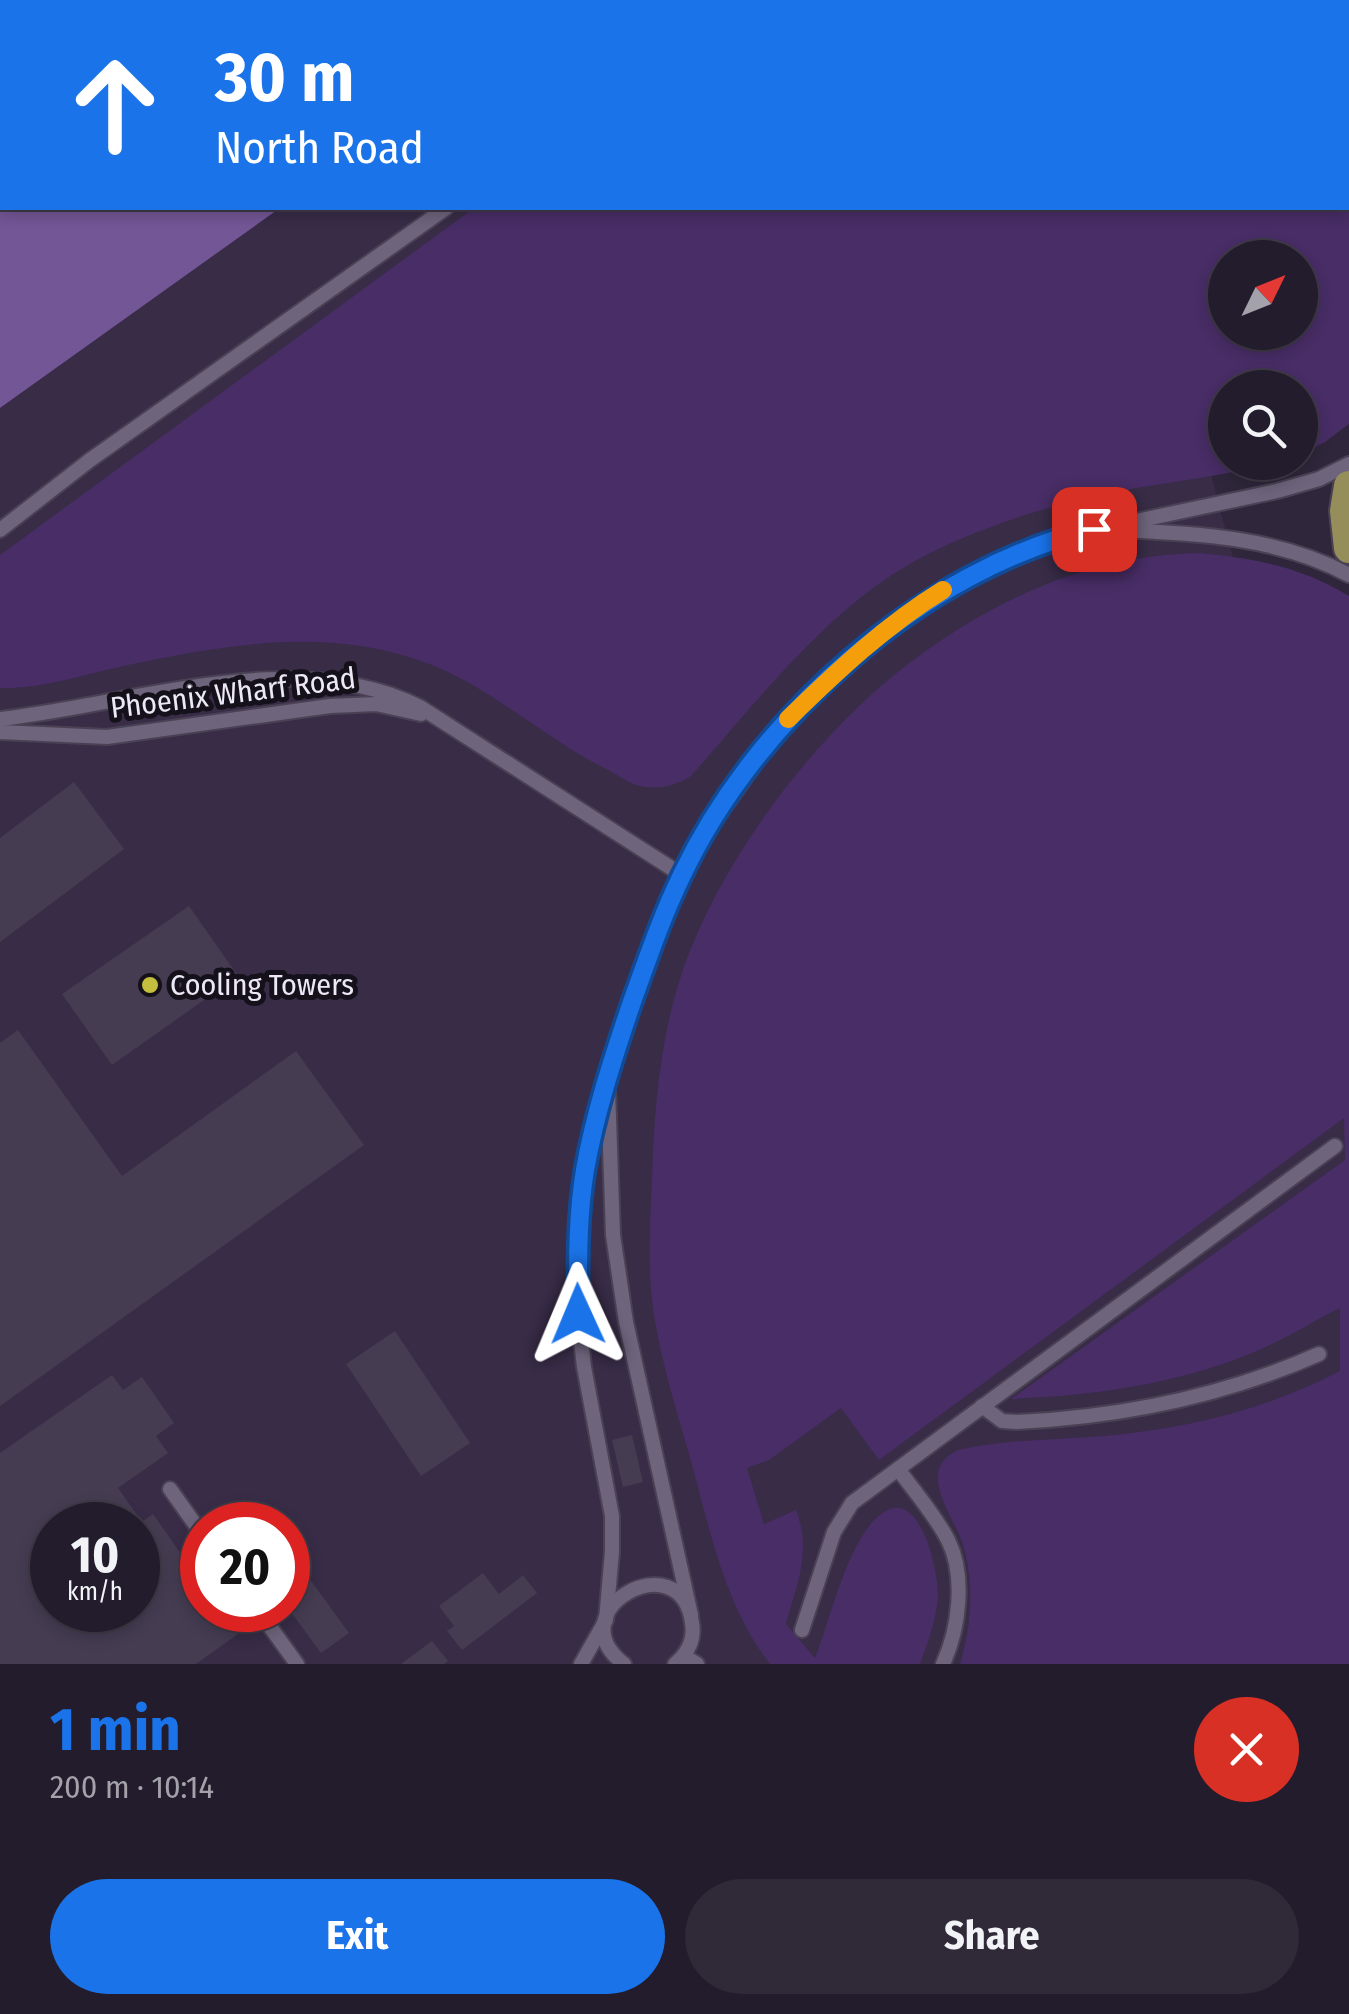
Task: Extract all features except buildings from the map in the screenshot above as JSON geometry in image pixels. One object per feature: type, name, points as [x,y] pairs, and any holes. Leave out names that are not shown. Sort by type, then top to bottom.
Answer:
[{"type":"main road","points":[[1349,486],[1344,511],[1349,548]]},
{"type":"lane","points":[[0,530],[90,460],[443,210]]},
{"type":"lane","points":[[624,1664],[609,1648],[606,1620],[612,1516],[578,1314],[584,1174],[608,1072],[682,875],[713,822],[770,740],[830,678],[915,607],[954,583],[1052,539],[1278,491],[1319,479],[1349,464]]},
{"type":"lane","points":[[1094,529],[1222,538],[1280,548],[1317,558],[1349,575]]},
{"type":"lane","points":[[0,719],[180,687],[254,681],[364,686],[394,694],[466,735],[682,875]]},
{"type":"lane","name":"Phoenix Wharf Road","points":[[0,732],[107,737],[330,706],[376,704],[426,716],[466,735]]},
{"type":"lane","points":[[608,1072],[613,1235],[626,1322],[691,1615],[693,1630],[686,1661]]},
{"type":"lane","points":[[802,1630],[845,1510],[1335,1146]]},
{"type":"lane","points":[[982,1406],[1002,1421],[1016,1422],[1130,1410],[1220,1391],[1320,1354]]},
{"type":"lane","points":[[898,1468],[950,1544],[956,1568],[955,1620],[943,1664]]},
{"type":"lane","points":[[170,1489],[180,1503]]},
{"type":"lane","points":[[581,1664],[619,1596],[644,1584],[673,1591],[691,1615]]},
{"type":"lane","points":[[274,1632],[297,1664]]},
{"type":"shaded area","points":[[0,210],[277,210],[0,408]]},
{"type":"shaded area","points":[[277,210],[1286,210],[1248,240],[1208,240],[1208,350],[1196,419],[1208,464],[1208,480],[1212,480],[1249,618],[1345,803],[1341,1370],[1238,1664],[0,1664],[0,408]]},
{"type":"shaded area","points":[[471,210],[1349,210],[1349,424],[1318,446],[1318,370],[1208,370],[1208,477],[1118,491],[1022,516],[947,545],[903,568],[844,611],[790,664],[691,776],[679,782],[647,787],[627,781],[452,674],[391,652],[354,645],[241,645],[166,657],[48,684],[0,688],[0,555]]},
{"type":"shaded area","points":[[1199,553],[1277,566],[1349,596],[1349,1664],[960,1664],[967,1633],[970,1586],[961,1539],[938,1480],[943,1462],[958,1450],[1135,1433],[1196,1422],[1255,1407],[1340,1371],[1340,1308],[1241,1357],[1177,1377],[1111,1390],[1011,1399],[1345,1160],[1344,1118],[879,1460],[841,1408],[769,1460],[747,1468],[764,1524],[796,1510],[803,1554],[786,1624],[815,1658],[849,1561],[858,1542],[881,1514],[895,1508],[916,1520],[931,1552],[937,1585],[935,1614],[920,1664],[770,1664],[741,1618],[712,1541],[666,1371],[652,1298],[650,1230],[659,1081],[678,985],[694,941],[715,896],[770,808],[836,729],[908,664],[974,620],[1045,585],[1120,562]]},
{"type":"slow traffic","points":[[788,719],[858,654],[915,607],[943,590]]},
{"type":"place","name":"Cooling Towers","points":[[150,985]]},
{"type":"route","points":[[578,1314],[584,1174],[608,1072],[682,875],[740,781],[781,726],[830,678],[915,607],[999,561],[1052,539],[1094,529]]}]
